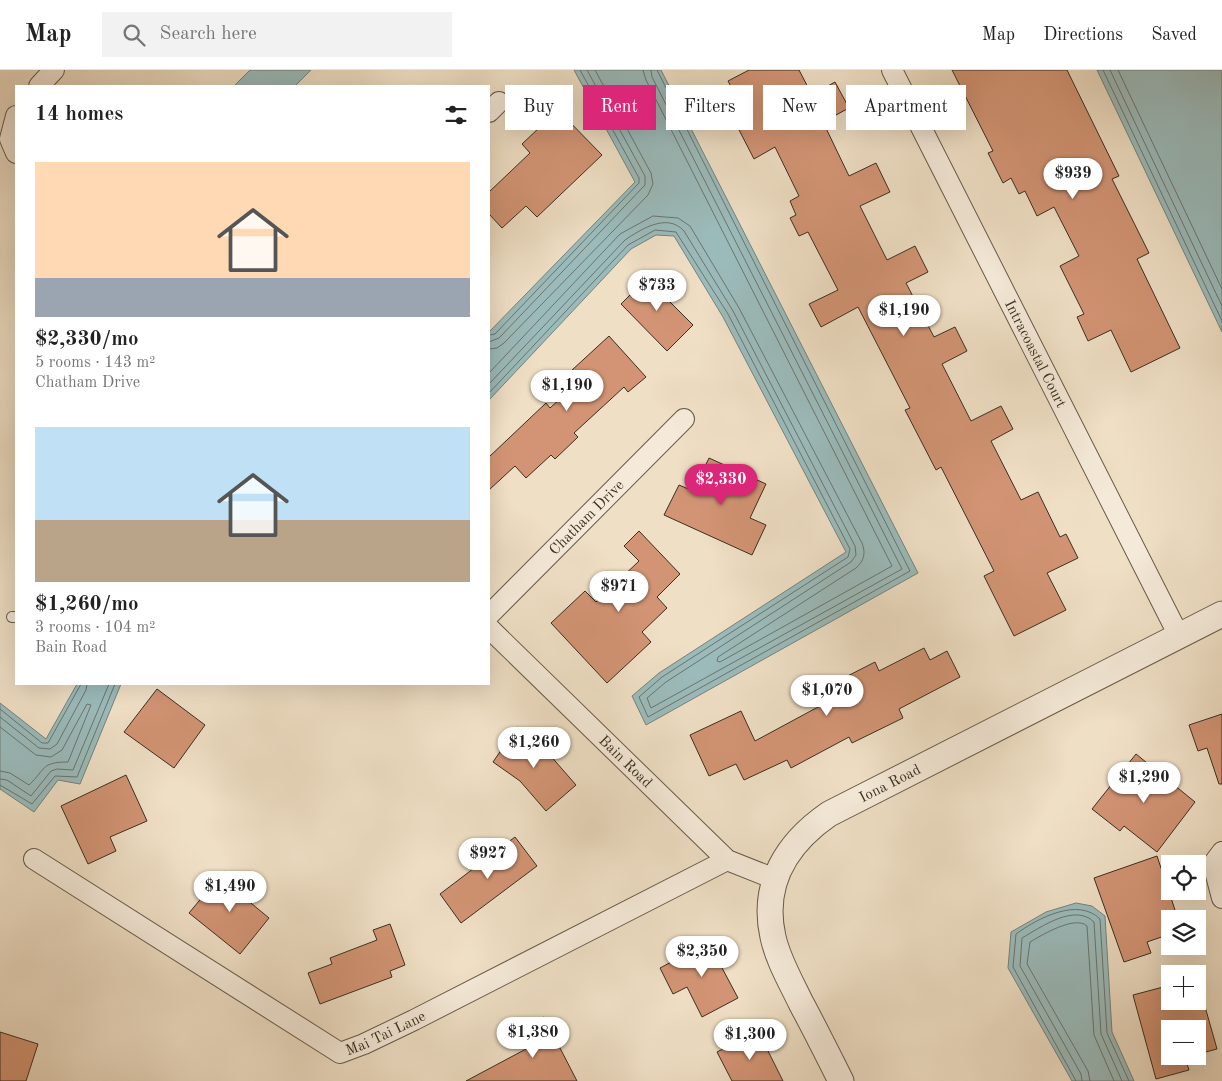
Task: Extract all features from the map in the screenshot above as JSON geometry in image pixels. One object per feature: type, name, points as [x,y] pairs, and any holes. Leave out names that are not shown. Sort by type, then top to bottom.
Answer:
[{"type":"street","points":[[40,85],[54,70]]},
{"type":"street","name":"Intracoastal Court","points":[[892,70],[1179,636]]},
{"type":"street","points":[[13,146],[15,126]]},
{"type":"street","name":"Chatham Drive","points":[[490,614],[684,419]]},
{"type":"street","name":"Iona Road","points":[[841,1081],[778,954],[773,937],[770,910],[775,880],[790,849],[808,828],[829,814],[1222,614]]},
{"type":"street","name":"Bain Road","points":[[490,629],[726,860],[775,880]]},
{"type":"street","points":[[1222,852],[1213,864],[1222,898]]},
{"type":"street","name":"Mai Tai Lane","points":[[34,859],[340,1053],[364,1044],[414,1020],[726,860]]},
{"type":"water","points":[[250,70],[311,70],[296,85],[235,85]]},
{"type":"water","points":[[574,70],[661,70],[669,85],[666,85],[666,130],[692,130],[918,573],[646,725],[632,696],[659,673],[846,552],[723,317],[674,236],[656,235],[631,249],[490,399],[490,331],[635,182],[607,130],[656,130],[656,85],[583,85],[583,87]]},
{"type":"water","points":[[1097,70],[1222,70],[1222,332]]},
{"type":"water","points":[[76,685],[121,685],[80,784],[58,780],[34,812],[0,789],[0,703],[46,739]]},
{"type":"water","points":[[1076,903],[1092,906],[1105,916],[1112,1032],[1134,1081],[1072,1081],[1008,968],[1011,932],[1046,912]]},
{"type":"building","points":[[749,70],[799,70],[807,85],[763,85],[763,130],[827,130],[849,176],[876,163],[890,192],[860,206],[887,260],[915,246],[928,272],[906,283],[934,337],[955,327],[967,351],[942,364],[971,421],[1001,406],[1013,429],[991,441],[1021,500],[1038,492],[1060,537],[1066,534],[1078,558],[1047,573],[1066,610],[1014,636],[984,576],[994,571],[941,467],[936,470],[905,410],[910,408],[858,307],[821,327],[809,304],[838,290],[808,232],[799,236],[790,218],[796,215],[790,201],[799,196],[775,147],[754,159],[739,130],[753,130],[753,85],[730,85],[728,81]]},
{"type":"building","points":[[952,70],[1067,70],[1119,176],[1112,179],[1149,253],[1137,259],[1180,348],[1131,372],[1111,330],[1088,341],[1077,317],[1084,314],[1060,266],[1079,256],[1054,207],[1037,216],[1025,191],[1019,194],[1011,178],[1003,183],[988,153],[993,151],[966,98],[966,85],[960,85]]},
{"type":"building","points":[[835,82],[846,102],[846,110],[836,115],[836,85],[830,85]]},
{"type":"building","points":[[573,125],[602,155],[537,217],[526,206],[502,228],[490,215],[490,191],[530,153],[522,144],[537,130],[573,130]]},
{"type":"building","points":[[653,272],[667,287],[661,293],[693,325],[667,351],[621,304]]},
{"type":"building","points":[[609,336],[646,377],[628,392],[624,387],[574,433],[578,437],[555,459],[551,455],[526,478],[515,466],[490,489],[490,456],[546,403],[550,408],[580,381],[571,371]]},
{"type":"building","points":[[709,458],[766,484],[750,518],[766,525],[752,555],[664,515],[679,485],[693,491]]},
{"type":"building","points":[[639,531],[680,574],[657,597],[667,608],[642,632],[651,642],[607,683],[551,623],[585,591],[596,602],[639,561],[624,546]]},
{"type":"building","points":[[924,648],[930,660],[947,651],[960,677],[899,709],[903,718],[852,743],[849,737],[791,768],[787,760],[744,780],[736,764],[709,776],[690,735],[741,711],[755,741],[831,700],[824,688],[875,662],[879,671]]},
{"type":"building","points":[[157,689],[205,725],[174,768],[124,732]]},
{"type":"building","points":[[1222,714],[1222,784],[1219,784],[1207,748],[1198,751],[1189,725]]},
{"type":"building","points":[[517,727],[552,751],[549,754],[576,785],[546,811],[520,781],[493,762]]},
{"type":"building","points":[[1136,754],[1195,802],[1157,852],[1124,826],[1120,831],[1092,809]]},
{"type":"building","points":[[126,775],[147,821],[110,837],[116,851],[88,864],[61,806]]},
{"type":"building","points":[[515,837],[537,866],[461,923],[440,894]]},
{"type":"building","points":[[1157,856],[1161,868],[1161,900],[1172,900],[1175,910],[1161,910],[1161,937],[1147,942],[1151,953],[1124,962],[1094,878]]},
{"type":"building","points":[[224,871],[251,892],[246,899],[269,918],[240,954],[189,913]]},
{"type":"building","points":[[390,924],[405,965],[390,971],[392,977],[320,1004],[308,973],[332,964],[330,958],[377,940],[373,930]]},
{"type":"building","points":[[715,939],[727,963],[721,966],[738,998],[702,1017],[687,987],[673,994],[660,968]]},
{"type":"building","points":[[1161,988],[1161,1010],[1206,1010],[1217,1049],[1206,1052],[1206,1020],[1161,1020],[1161,1065],[1187,1065],[1189,1070],[1156,1079],[1133,995]]},
{"type":"building","points":[[544,1017],[577,1081],[466,1081],[526,1049],[517,1031]]},
{"type":"building","points":[[758,1031],[783,1081],[732,1081],[717,1052]]},
{"type":"building","points":[[0,1032],[38,1044],[26,1081],[0,1081]]}]
